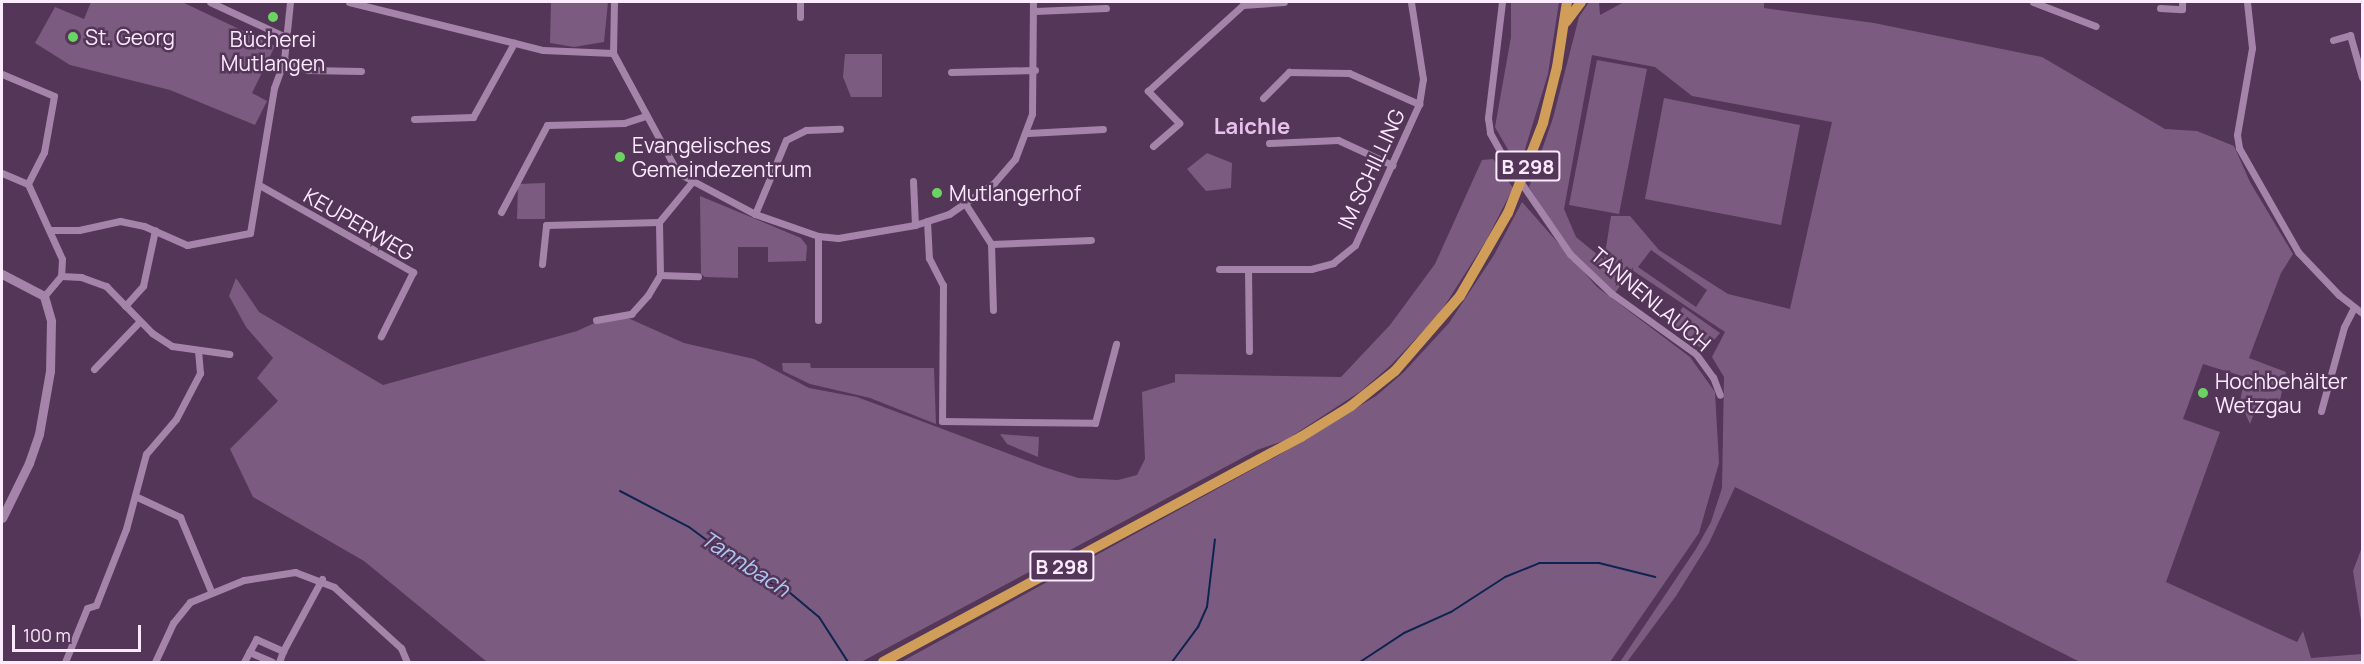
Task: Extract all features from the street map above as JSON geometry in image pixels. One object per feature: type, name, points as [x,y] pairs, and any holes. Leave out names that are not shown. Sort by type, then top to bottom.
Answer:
[{"type":"main road","name":"B 298","points":[[883,663],[1319,427],[1367,394],[1410,356],[1454,305],[1498,232],[1524,177],[1546,113],[1567,2]]},
{"type":"main road","points":[[1564,25],[1581,2]]},
{"type":"street","points":[[210,2],[288,38]]},
{"type":"street","points":[[50,230],[79,230],[120,221],[155,230],[187,245],[250,233],[261,186],[274,88],[284,60],[288,38],[290,2]]},
{"type":"street","points":[[349,2],[514,43],[564,53],[613,53]]},
{"type":"street","points":[[614,2],[613,53],[678,173],[755,214],[818,236],[863,236],[915,225],[966,205],[994,183],[1016,159],[1028,133],[1035,70],[1034,2]]},
{"type":"street","points":[[800,2],[800,17]]},
{"type":"street","points":[[1153,146],[1179,123],[1148,91],[1243,5],[1284,2]]},
{"type":"street","name":"IM SCHILLING","points":[[1219,269],[1311,269],[1333,263],[1355,245],[1419,104],[1423,79],[1411,2]]},
{"type":"street","name":"TANNENLAUCH","points":[[1502,2],[1488,118],[1490,133],[1502,155],[1533,204],[1570,254],[1611,293],[1696,354],[1713,377],[1720,395]]},
{"type":"street","points":[[2032,2],[2096,26]]},
{"type":"street","points":[[2160,8],[2182,9],[2182,2]]},
{"type":"street","points":[[2247,2],[2252,48],[2236,135],[2239,148],[2297,249],[2360,310],[2344,327],[2321,411]]},
{"type":"street","points":[[1035,11],[1106,8]]},
{"type":"street","points":[[2333,40],[2350,35],[2362,77]]},
{"type":"street","points":[[414,119],[473,117],[514,43]]},
{"type":"street","points":[[284,60],[308,70],[361,71]]},
{"type":"street","points":[[951,72],[1035,70]]},
{"type":"street","points":[[1263,98],[1289,72],[1349,73],[1419,104]]},
{"type":"street","points":[[2,74],[54,96],[44,152],[28,184]]},
{"type":"street","points":[[501,212],[547,125],[624,123],[646,116]]},
{"type":"street","points":[[755,214],[786,140],[806,130],[840,129]]},
{"type":"street","points":[[1028,133],[1103,129]]},
{"type":"street","points":[[1269,143],[1338,140],[1392,165]]},
{"type":"street","points":[[2,173],[28,184],[62,259],[61,276],[44,296]]},
{"type":"street","points":[[913,181],[915,225]]},
{"type":"street","points":[[596,320],[631,314],[660,275],[659,222],[692,182]]},
{"type":"street","name":"KEUPERWEG","points":[[261,186],[413,272],[381,336]]},
{"type":"street","points":[[966,205],[992,244],[993,310]]},
{"type":"street","points":[[927,221],[929,258],[943,285],[942,422],[1095,423],[1116,344]]},
{"type":"street","points":[[542,264],[546,225],[659,222]]},
{"type":"street","points":[[125,306],[143,286],[155,230]]},
{"type":"street","points":[[818,236],[818,320]]},
{"type":"street","points":[[992,244],[1090,240]]},
{"type":"street","points":[[1248,269],[1249,351]]},
{"type":"street","points":[[2,274],[44,296],[51,321],[46,406],[29,463],[2,518]]},
{"type":"street","points":[[660,275],[698,276]]},
{"type":"street","points":[[61,276],[93,279],[106,286],[140,321],[172,346],[229,354]]},
{"type":"street","points":[[94,369],[140,321]]},
{"type":"street","points":[[64,662],[87,608],[96,604],[135,496],[146,454],[176,419],[200,373],[198,351]]},
{"type":"street","points":[[135,496],[180,517],[211,591]]},
{"type":"street","points":[[155,663],[181,611],[211,591],[270,573],[295,572],[322,579],[401,648],[407,663]]},
{"type":"street","points":[[279,663],[283,651],[322,579]]},
{"type":"street","points":[[244,663],[256,639],[283,651]]},
{"type":"street","points":[[249,652],[272,663]]},
{"type":"shaded area","points":[[91,2],[182,2],[275,46],[252,93],[267,101],[255,125],[170,90],[70,65],[35,43],[55,7],[84,19]]},
{"type":"shaded area","points":[[551,2],[608,2],[604,42],[574,47],[550,43]]},
{"type":"shaded area","points":[[1511,2],[1559,2],[1548,74],[1519,169],[1495,127],[1511,37]]},
{"type":"shaded area","points":[[1589,2],[1599,2],[1600,15],[1624,2],[1764,2],[1764,8],[1874,23],[2042,57],[2165,129],[2197,131],[2234,146],[2250,182],[2293,254],[2281,273],[2249,358],[2286,372],[2279,405],[2260,398],[2250,424],[2240,401],[2245,377],[2203,364],[2183,419],[2220,432],[2166,582],[2297,642],[2303,631],[2311,658],[2362,654],[2362,662],[2080,662],[1735,487],[1709,543],[1676,596],[1627,662],[1620,662],[1696,549],[1711,522],[1722,488],[1724,377],[1712,357],[1725,332],[1632,270],[1615,293],[1569,250],[1529,187],[1553,118],[1579,17]],"holes":[[[1592,55],[1655,67],[1692,96],[1832,122],[1790,309],[1728,294],[1659,250],[1630,216],[1611,216],[1604,260],[1576,237],[1564,209]],[[1651,250],[1707,290],[1696,307],[1638,267]]]},
{"type":"shaded area","points":[[845,54],[882,54],[882,97],[851,97],[843,77]]},
{"type":"shaded area","points":[[1597,60],[1647,69],[1619,214],[1569,205]]},
{"type":"shaded area","points":[[1664,98],[1800,125],[1781,225],[1645,199]]},
{"type":"shaded area","points":[[1207,153],[1232,163],[1231,188],[1206,191],[1187,169]]},
{"type":"shaded area","points":[[1493,159],[1513,188],[1487,239],[1440,313],[1391,365],[1361,391],[1286,440],[1257,450],[861,662],[487,662],[364,561],[253,497],[230,449],[278,401],[257,378],[273,358],[246,327],[229,296],[236,278],[259,312],[383,385],[577,331],[599,321],[628,318],[684,343],[754,359],[809,388],[857,397],[1044,467],[1078,478],[1118,480],[1137,475],[1145,459],[1142,392],[1175,382],[1175,374],[1341,377],[1390,325],[1435,264],[1482,160]]},
{"type":"shaded area","points":[[545,183],[545,219],[517,219],[518,184]]},
{"type":"shaded area","points":[[700,196],[801,238],[807,246],[806,261],[768,262],[768,247],[738,247],[738,278],[705,277],[701,274]]},
{"type":"shaded area","points":[[1522,202],[1597,287],[1690,357],[1715,392],[1719,463],[1699,533],[1610,662],[901,662],[1279,455],[1376,396],[1404,372],[1449,323],[1494,255]]},
{"type":"shaded area","points":[[1683,307],[1720,333],[1705,351],[1670,325]]},
{"type":"shaded area","points":[[782,363],[810,363],[811,368],[934,368],[936,424],[870,398],[810,384],[783,371]]},
{"type":"shaded area","points":[[1000,434],[1039,437],[1038,457],[1007,444]]},
{"type":"shaded area","points":[[2362,547],[2362,627],[2353,571]]},
{"type":"waterway","name":"Tannbach","points":[[620,491],[689,527],[751,573],[789,592],[819,617],[848,662]]},
{"type":"waterway","points":[[1172,662],[1198,627],[1207,607],[1215,539]]},
{"type":"waterway","points":[[1360,662],[1404,633],[1451,612],[1505,577],[1539,563],[1599,563],[1655,577]]},
{"type":"place","name":"Bücherei Mutlangen","points":[[273,17]]},
{"type":"place","name":"St. Georg","points":[[73,37]]},
{"type":"place","name":"Evangelisches Gemeindezentrum","points":[[620,157]]},
{"type":"place","name":"Mutlangerhof","points":[[937,193]]},
{"type":"place","name":"Hochbehälter Wetzgau","points":[[2203,393]]},
{"type":"district","name":"Laichle","points":[[1252,127]]}]
